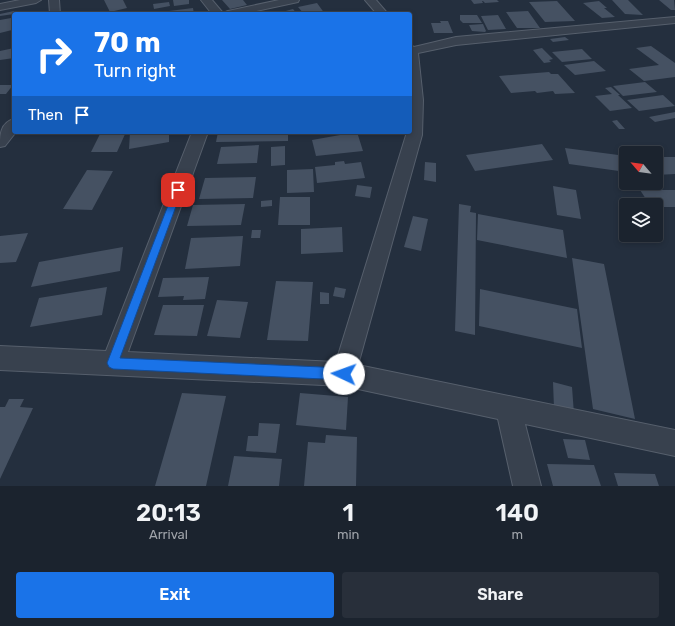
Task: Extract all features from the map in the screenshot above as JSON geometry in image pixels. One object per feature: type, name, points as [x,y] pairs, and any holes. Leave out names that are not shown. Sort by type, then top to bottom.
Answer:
[{"type":"street","points":[[0,8],[36,0]]},
{"type":"street","points":[[54,0],[56,12]]},
{"type":"street","points":[[206,0],[216,12]]},
{"type":"street","points":[[237,12],[294,0]]},
{"type":"street","points":[[370,0],[380,12]]},
{"type":"street","points":[[412,50],[456,41],[675,20]]},
{"type":"street","points":[[344,374],[414,135],[416,100],[412,60]]},
{"type":"street","points":[[0,142],[12,127]]},
{"type":"street","points":[[113,363],[199,134]]},
{"type":"street","points":[[0,358],[344,374],[508,407],[675,444]]},
{"type":"street","points":[[508,407],[527,486]]},
{"type":"building","points":[[104,0],[123,0],[127,8],[110,12]]},
{"type":"building","points":[[173,0],[189,0],[189,4],[174,6]]},
{"type":"building","points":[[222,0],[243,0],[247,5],[230,9]]},
{"type":"building","points":[[471,0],[497,0],[499,2],[485,3],[482,1],[483,3],[474,4]]},
{"type":"building","points":[[612,0],[628,0],[643,15],[625,14]]},
{"type":"building","points":[[659,0],[674,0],[675,10],[671,10]]},
{"type":"building","points":[[557,1],[575,21],[545,22],[529,2]]},
{"type":"building","points":[[599,1],[607,8],[604,8],[615,17],[602,18],[583,3]]},
{"type":"building","points":[[169,2],[170,6],[154,9],[153,4]]},
{"type":"building","points":[[317,3],[324,12],[302,12],[298,7]]},
{"type":"building","points":[[193,8],[194,12],[161,12]]},
{"type":"building","points":[[293,9],[295,12],[282,12]]},
{"type":"building","points":[[14,11],[12,14],[0,16],[0,14]]},
{"type":"building","points":[[528,11],[540,28],[517,28],[506,12]]},
{"type":"building","points":[[460,15],[477,15],[482,23],[463,23],[460,20]]},
{"type":"building","points":[[498,15],[506,29],[488,30],[481,16]]},
{"type":"building","points":[[11,18],[12,30],[0,33],[0,20]]},
{"type":"building","points":[[440,21],[448,21],[453,33],[434,33],[431,23],[441,23]]},
{"type":"building","points":[[483,24],[486,31],[485,32],[472,31],[469,25]]},
{"type":"building","points":[[565,37],[569,40],[553,42],[550,39]]},
{"type":"building","points":[[651,46],[675,63],[675,77],[644,81],[629,69],[659,65],[636,48]]},
{"type":"building","points":[[12,48],[12,58],[0,60],[0,51]]},
{"type":"building","points":[[542,48],[553,59],[549,60],[551,62],[544,63],[533,50]]},
{"type":"building","points":[[582,49],[592,59],[562,62],[552,52]]},
{"type":"building","points":[[594,61],[606,71],[575,75],[564,65]]},
{"type":"building","points":[[549,72],[551,74],[558,74],[575,93],[555,94],[553,91],[537,93],[535,91],[511,93],[499,76]]},
{"type":"building","points":[[645,82],[657,92],[623,96],[613,86]]},
{"type":"building","points":[[0,85],[12,85],[6,94],[0,94]]},
{"type":"building","points":[[611,87],[632,108],[610,111],[595,96],[612,94],[605,88]]},
{"type":"building","points":[[663,95],[675,106],[639,111],[627,100]]},
{"type":"building","points":[[675,112],[675,118],[655,122],[649,117]]},
{"type":"building","points":[[617,120],[625,129],[619,129],[612,121]]},
{"type":"building","points":[[100,134],[125,134],[117,152],[91,152]]},
{"type":"building","points":[[130,134],[169,134],[169,142],[129,149]]},
{"type":"building","points":[[218,134],[288,134],[288,141],[216,142]]},
{"type":"building","points":[[346,134],[358,134],[363,151],[316,156],[312,140]]},
{"type":"building","points":[[542,144],[553,160],[475,171],[466,155]]},
{"type":"building","points":[[259,145],[257,163],[217,164],[221,147]]},
{"type":"building","points":[[285,146],[285,165],[271,166],[271,147]]},
{"type":"building","points":[[565,148],[619,155],[619,171],[569,164]]},
{"type":"building","points":[[663,157],[675,157],[675,174],[663,175]]},
{"type":"building","points":[[344,161],[345,164],[361,162],[365,178],[317,183],[315,167],[335,165],[335,162]]},
{"type":"building","points":[[425,162],[436,163],[436,182],[424,180]]},
{"type":"building","points":[[313,169],[314,192],[287,193],[287,170]]},
{"type":"building","points":[[87,170],[113,171],[92,210],[63,209]]},
{"type":"building","points":[[256,177],[253,198],[199,199],[205,178]]},
{"type":"building","points":[[357,185],[372,187],[370,198],[355,196]]},
{"type":"building","points":[[553,186],[576,190],[581,219],[557,215]]},
{"type":"building","points":[[640,190],[675,190],[675,207],[663,207],[663,198],[645,198]]},
{"type":"building","points":[[280,197],[310,197],[310,225],[278,225]]},
{"type":"building","points":[[272,200],[272,206],[261,207],[261,201]]},
{"type":"building","points":[[245,204],[241,225],[187,226],[193,205]]},
{"type":"building","points":[[459,204],[471,206],[470,212],[476,213],[475,335],[455,331]]},
{"type":"building","points":[[478,214],[563,230],[567,258],[477,240]]},
{"type":"building","points":[[413,216],[428,219],[421,251],[404,247]]},
{"type":"building","points":[[342,227],[343,252],[301,254],[301,229]]},
{"type":"building","points":[[252,230],[261,230],[260,238],[251,238]]},
{"type":"building","points":[[28,233],[16,262],[0,263],[0,236]]},
{"type":"building","points":[[243,236],[240,266],[185,269],[191,238]]},
{"type":"building","points":[[123,247],[120,271],[31,287],[39,262]]},
{"type":"building","points":[[572,258],[604,264],[635,419],[593,409]]},
{"type":"building","points":[[209,277],[205,299],[183,300],[184,296],[158,297],[163,278]]},
{"type":"building","points":[[276,281],[313,282],[308,341],[267,340]]},
{"type":"building","points":[[107,287],[102,315],[30,327],[39,298]]},
{"type":"building","points":[[335,287],[346,289],[344,298],[333,296]]},
{"type":"building","points":[[480,289],[577,309],[582,348],[479,326]]},
{"type":"building","points":[[320,292],[329,293],[329,304],[320,304]]},
{"type":"building","points":[[217,300],[248,302],[240,338],[207,336]]},
{"type":"building","points":[[163,305],[204,305],[197,336],[154,335]]},
{"type":"building","points":[[553,382],[572,387],[574,414],[554,408]]},
{"type":"building","points":[[182,393],[226,396],[206,486],[155,486]]},
{"type":"building","points":[[300,393],[348,397],[346,430],[296,425]]},
{"type":"building","points":[[9,399],[24,399],[20,407],[33,408],[0,479],[0,407],[5,407]]},
{"type":"building","points":[[259,423],[280,424],[276,453],[246,451],[248,436],[258,436]]},
{"type":"building","points":[[326,435],[357,437],[356,486],[304,486],[308,442],[325,443]]},
{"type":"building","points":[[563,439],[585,440],[590,460],[568,458]]},
{"type":"building","points":[[234,456],[282,459],[279,486],[228,486]]},
{"type":"building","points":[[547,464],[594,465],[601,486],[553,486]]},
{"type":"building","points":[[614,473],[655,474],[659,486],[618,486]]},
{"type":"route","points":[[178,190],[113,363],[344,374]]}]
